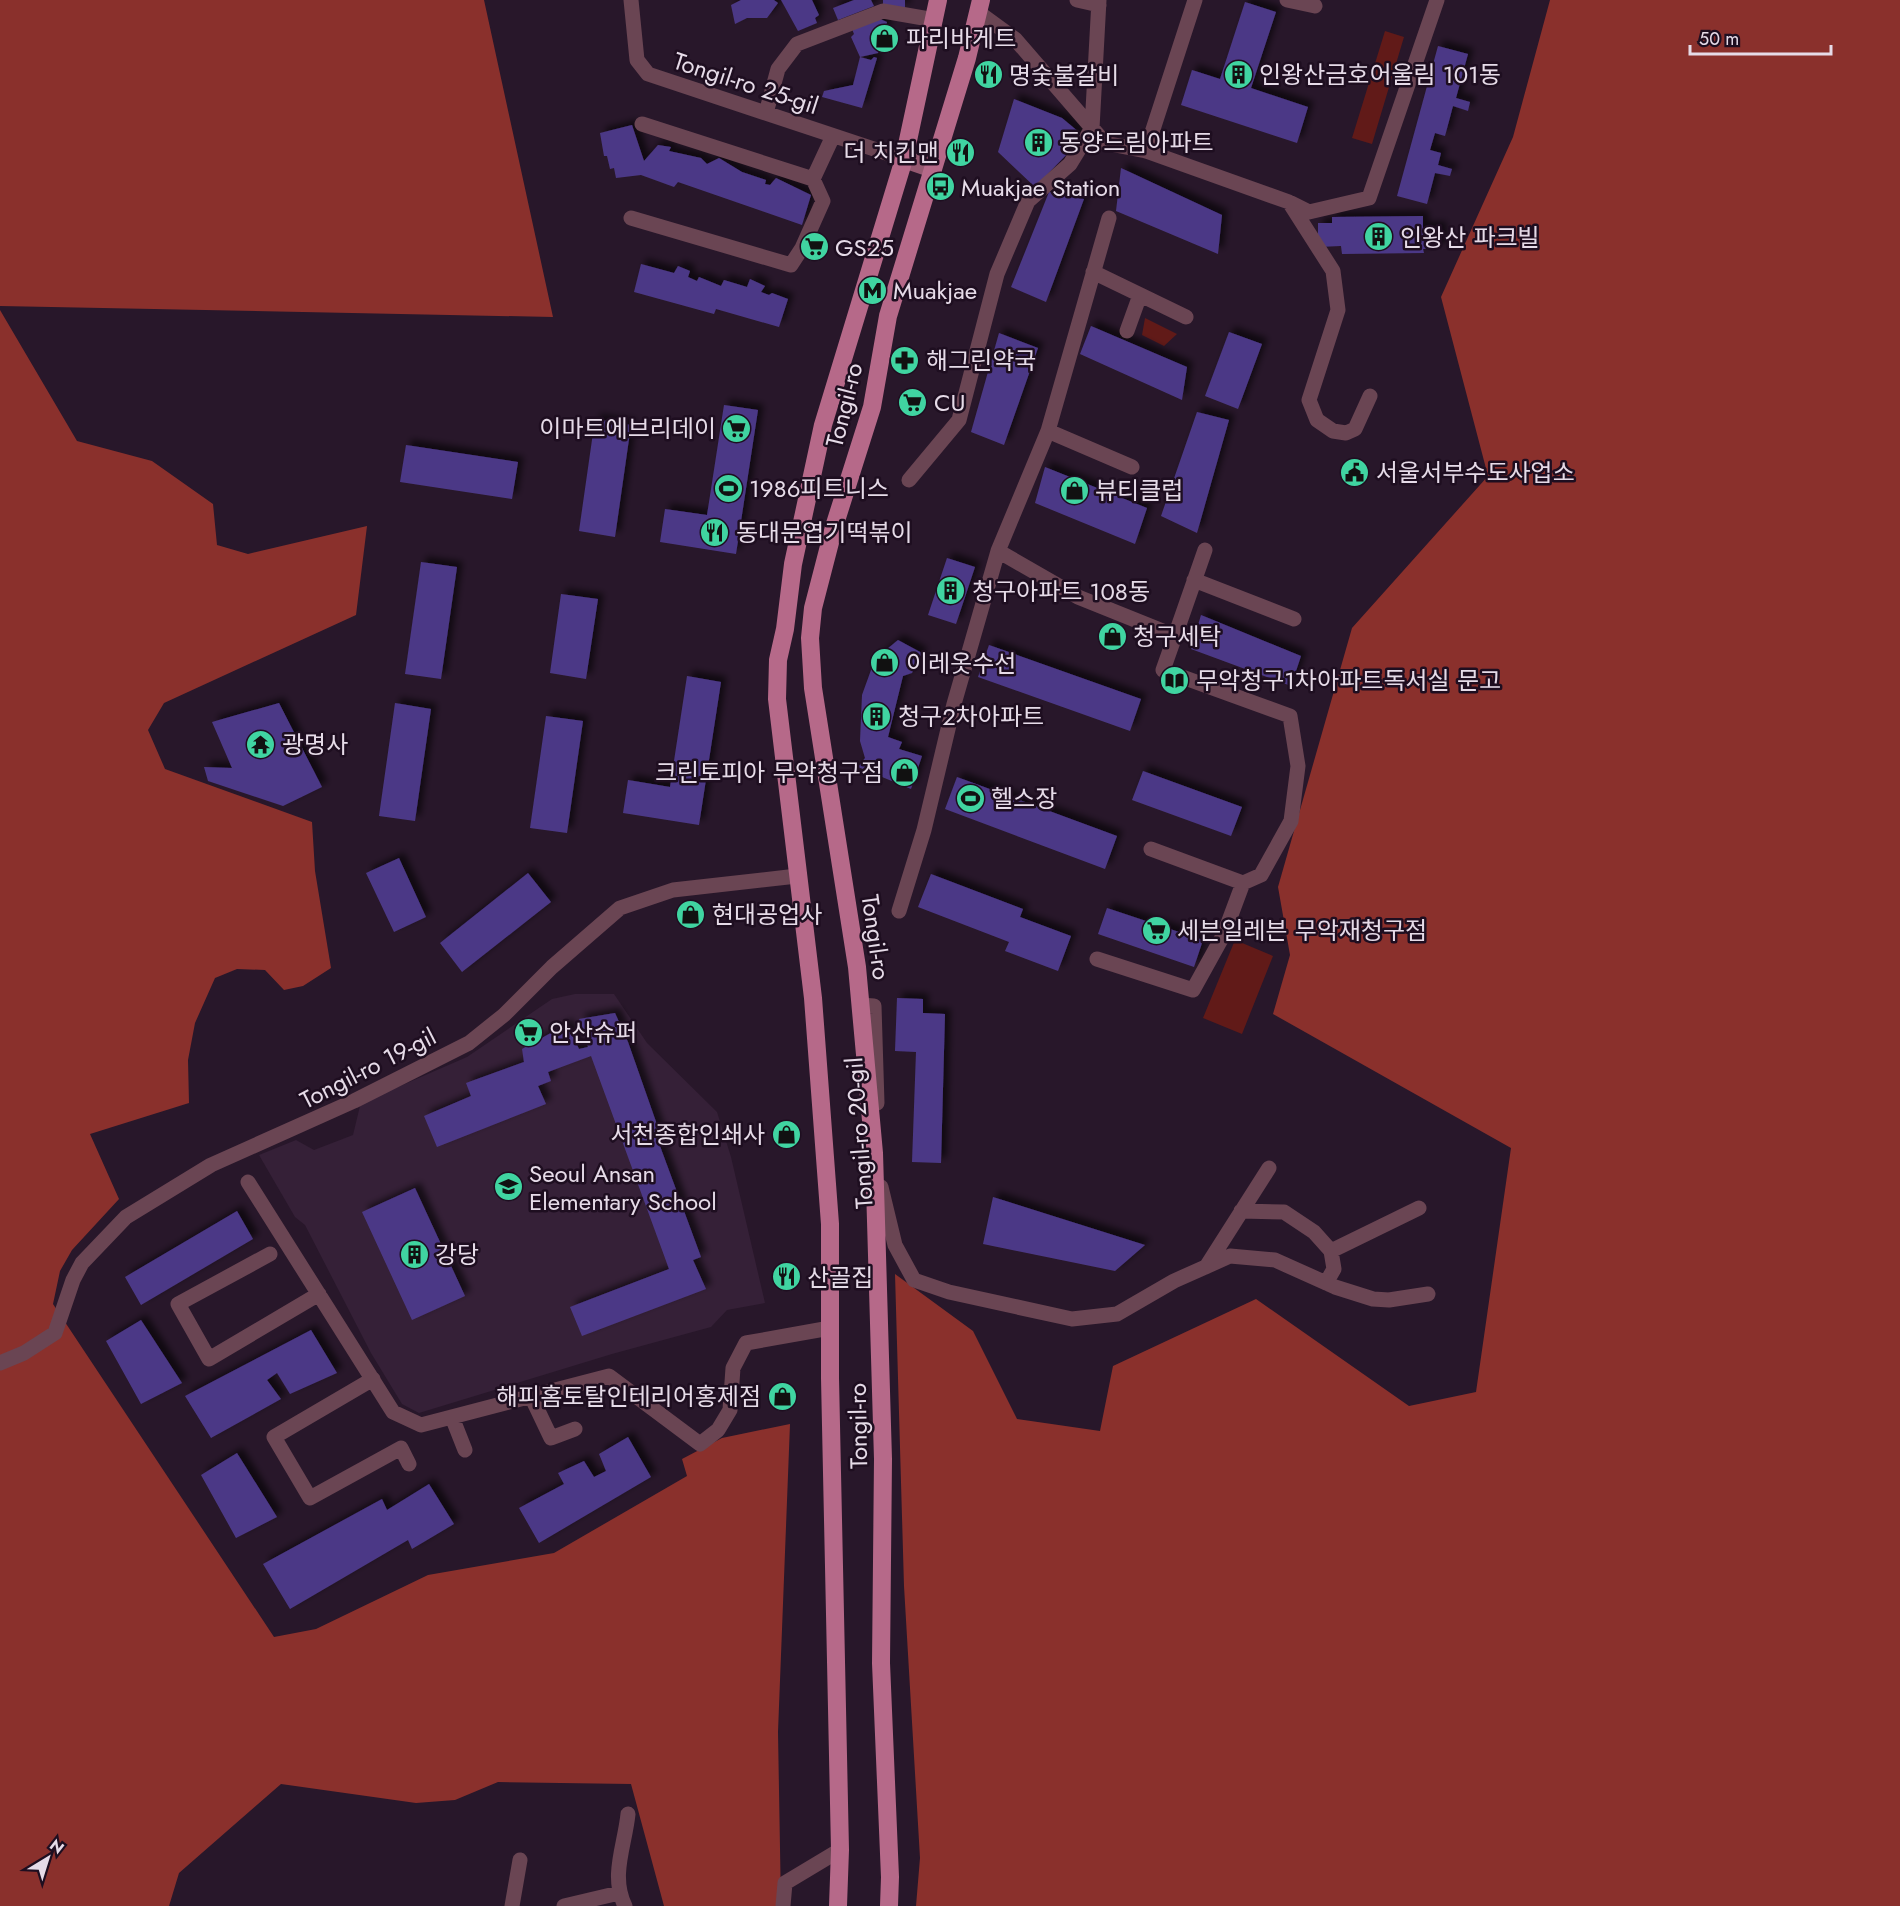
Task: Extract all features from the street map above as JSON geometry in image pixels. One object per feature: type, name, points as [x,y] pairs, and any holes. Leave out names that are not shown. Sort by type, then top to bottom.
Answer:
[{"type":"main road","name":"Tongil-ro","points":[[838,1906],[840,1850],[828,1190],[813,998],[777,699],[778,660],[785,629],[793,564],[823,425],[904,159],[938,0]]},
{"type":"main road","name":"Tongil-ro","points":[[889,1906],[890,1877],[881,1663],[883,1459],[875,1200],[857,967],[813,688],[810,638],[813,608],[834,527],[872,407],[888,316],[980,6]]},
{"type":"main road","points":[[904,159],[933,169]]},
{"type":"main road","points":[[785,629],[810,638]]},
{"type":"street","name":"Tongil-ro 25-gil","points":[[631,0],[637,60],[648,74],[904,159]]},
{"type":"street","points":[[909,480],[959,420],[996,274],[1028,201],[1070,164],[1092,128],[1099,3],[1077,0]]},
{"type":"street","points":[[1146,152],[1195,0]]},
{"type":"street","points":[[1287,0],[1315,6]]},
{"type":"street","points":[[980,6],[1016,39],[1105,143],[1146,152],[1290,202],[1309,212],[1369,198],[1437,0]]},
{"type":"street","points":[[766,113],[778,69],[797,44],[883,11],[935,20]]},
{"type":"street","points":[[631,218],[791,265],[802,248],[823,201],[813,179],[642,124]]},
{"type":"street","points":[[813,179],[833,136]]},
{"type":"street","points":[[1290,202],[1333,271],[1337,300],[1338,310],[1309,400],[1317,420],[1333,431],[1346,434],[1355,429],[1370,396]]},
{"type":"street","points":[[899,911],[924,830],[954,704],[998,551],[1048,431],[1108,218]]},
{"type":"street","points":[[1093,272],[1186,317]]},
{"type":"street","points":[[1128,331],[1140,295]]},
{"type":"street","points":[[1048,431],[1132,467]]},
{"type":"street","points":[[1151,849],[1243,883],[1262,875],[1291,820],[1298,766],[1290,716],[1163,670],[1205,549]]},
{"type":"street","points":[[998,551],[1078,597],[1175,636]]},
{"type":"street","points":[[1194,580],[1294,619]]},
{"type":"street","name":"Tongil-ro 19-gil","points":[[0,1363],[24,1353],[55,1333],[73,1280],[82,1263],[126,1217],[211,1165],[344,1106],[469,1043],[504,1015],[552,967],[620,908],[673,890],[797,876]]},
{"type":"street","points":[[1097,959],[1193,990],[1224,934],[1243,883]]},
{"type":"street","name":"Tongil-ro 20-gil","points":[[860,1005],[874,1006],[881,1193],[895,1245],[914,1280],[949,1292],[1072,1319],[1117,1314],[1174,1281],[1230,1256],[1275,1260],[1326,1283],[1373,1299],[1389,1300],[1428,1294]]},
{"type":"street","points":[[1206,1267],[1269,1168]]},
{"type":"street","points":[[248,1182],[393,1412],[421,1425],[609,1376],[700,1444],[718,1430],[730,1410],[733,1368],[746,1343],[830,1328]]},
{"type":"street","points":[[1331,1251],[1419,1208]]},
{"type":"street","points":[[1241,1211],[1284,1212],[1314,1232],[1331,1251],[1334,1269],[1326,1283]]},
{"type":"street","points":[[270,1254],[178,1304],[209,1359],[319,1294]]},
{"type":"street","points":[[373,1379],[274,1437],[310,1498],[401,1448],[409,1464]]},
{"type":"street","points":[[531,1396],[551,1438],[575,1429]]},
{"type":"street","points":[[452,1417],[465,1450]]},
{"type":"street","points":[[564,1906],[622,1900],[618,1861],[628,1814]]},
{"type":"street","points":[[783,1906],[786,1883],[840,1850]]},
{"type":"street","points":[[512,1906],[520,1860]]},
{"type":"shaded area","points":[[0,0],[484,0],[553,317],[0,306]]},
{"type":"shaded area","points":[[1550,0],[1900,0],[1900,1906],[916,1906],[920,1858],[904,1586],[895,1274],[973,1331],[1017,1419],[1100,1431],[1113,1366],[1256,1299],[1409,1406],[1476,1392],[1511,1148],[1273,1014],[1290,955],[1278,887],[1352,628],[1488,476],[1441,297],[1513,137]]},
{"type":"shaded area","points":[[1385,31],[1404,37],[1372,144],[1352,138]]},
{"type":"shaded area","points":[[0,310],[77,441],[152,461],[213,504],[217,545],[248,554],[367,526],[356,615],[164,703],[148,730],[165,769],[312,822],[315,871],[331,968],[303,986],[284,990],[265,970],[237,969],[215,978],[195,1023],[188,1060],[189,1103],[90,1134],[119,1199],[72,1250],[60,1271],[53,1304],[274,1637],[316,1629],[428,1575],[554,1553],[687,1476],[682,1459],[722,1438],[790,1424],[778,1732],[781,1906],[664,1906],[631,1784],[498,1782],[455,1800],[416,1803],[281,1784],[179,1873],[169,1906],[0,1906]]},
{"type":"shaded area","points":[[1145,318],[1177,334],[1164,346],[1142,335]]},
{"type":"shaded area","points":[[1235,940],[1273,956],[1242,1034],[1203,1018]]},
{"type":"shaded area","name":"Seoul Ansan Elementary School","points":[[575,994],[614,994],[647,1043],[717,1112],[731,1157],[765,1303],[727,1310],[711,1327],[612,1354],[419,1413],[402,1404],[371,1353],[305,1225],[295,1217],[259,1155],[296,1140],[314,1150],[353,1135],[360,1106],[368,1100],[467,1057],[552,999]]},
{"type":"building","points":[[741,0],[774,0],[778,3],[767,18],[747,18],[735,24],[731,5]]},
{"type":"building","points":[[781,0],[812,0],[819,15],[815,18],[817,23],[798,31]]},
{"type":"building","points":[[854,0],[871,0],[874,6],[838,20],[833,8]]},
{"type":"building","points":[[883,0],[905,0],[905,9],[883,4]]},
{"type":"building","name":"인왕산금호어울림 101동","points":[[1245,2],[1276,12],[1251,88],[1308,107],[1297,143],[1181,105],[1192,70],[1220,79]]},
{"type":"building","points":[[880,19],[887,22],[878,53],[860,57],[851,37],[854,34],[852,29]]},
{"type":"building","points":[[1438,46],[1468,54],[1456,98],[1470,102],[1468,111],[1453,106],[1445,136],[1435,133],[1430,150],[1441,153],[1438,165],[1452,169],[1450,176],[1435,173],[1427,204],[1397,196]]},
{"type":"building","points":[[860,57],[871,60],[874,57],[877,58],[862,108],[822,97],[824,91],[853,85]]},
{"type":"building","name":"동양드림아파트","points":[[1014,99],[1062,118],[1080,133],[1069,152],[1035,187],[998,152]]},
{"type":"building","points":[[632,125],[644,161],[658,145],[671,147],[669,151],[701,158],[707,164],[719,158],[742,172],[766,180],[765,184],[770,185],[776,178],[811,195],[802,225],[678,182],[674,187],[641,175],[616,178],[614,168],[610,169],[607,156],[604,156],[600,133]]},
{"type":"building","points":[[1121,168],[1222,215],[1218,254],[1116,211]]},
{"type":"building","points":[[1049,192],[1084,199],[1046,302],[1011,287]]},
{"type":"building","name":"인왕산 파크빌","points":[[1423,216],[1423,227],[1441,227],[1441,248],[1423,249],[1424,253],[1342,254],[1341,246],[1318,247],[1318,223],[1332,223],[1332,217]]},
{"type":"building","points":[[641,264],[674,273],[678,266],[690,271],[688,277],[697,281],[699,277],[721,286],[724,280],[747,287],[750,279],[765,286],[761,292],[788,299],[779,327],[716,309],[714,314],[634,292]]},
{"type":"building","points":[[1091,326],[1187,367],[1182,400],[1080,354]]},
{"type":"building","points":[[1229,332],[1262,344],[1238,409],[1205,396]]},
{"type":"building","points":[[999,333],[1038,348],[1004,445],[971,432]]},
{"type":"building","points":[[724,405],[758,410],[736,554],[660,542],[665,509],[707,515]]},
{"type":"building","points":[[1197,412],[1229,420],[1197,533],[1161,516]]},
{"type":"building","points":[[595,419],[631,425],[615,537],[579,531]]},
{"type":"building","points":[[406,445],[518,462],[512,499],[400,482]]},
{"type":"building","points":[[1045,467],[1147,508],[1135,544],[1035,503]]},
{"type":"building","name":"청구아파트 108동","points":[[947,558],[975,567],[956,624],[928,615]]},
{"type":"building","points":[[421,562],[457,567],[441,679],[405,674]]},
{"type":"building","points":[[561,594],[598,599],[586,679],[550,673]]},
{"type":"building","points":[[1201,615],[1301,656],[1291,686],[1191,649]]},
{"type":"building","name":"청구2차아파트","points":[[898,640],[922,653],[912,673],[903,676],[888,737],[902,742],[899,749],[922,756],[911,789],[858,767],[865,758],[860,741],[862,695],[875,659]]},
{"type":"building","points":[[989,645],[1141,699],[1130,731],[978,677]]},
{"type":"building","points":[[687,676],[721,682],[699,825],[623,813],[628,780],[670,787]]},
{"type":"building","name":"광명사","points":[[279,703],[322,787],[283,806],[208,781],[204,767],[232,768],[212,722]]},
{"type":"building","points":[[395,703],[431,709],[415,821],[379,816]]},
{"type":"building","points":[[546,716],[583,721],[567,833],[530,828]]},
{"type":"building","points":[[1143,771],[1242,807],[1231,836],[1132,800]]},
{"type":"building","points":[[957,777],[1117,836],[1105,869],[945,809]]},
{"type":"building","points":[[399,858],[426,917],[394,932],[366,873]]},
{"type":"building","points":[[528,873],[551,902],[462,972],[440,943]]},
{"type":"building","points":[[931,874],[1023,909],[1020,917],[1071,936],[1058,971],[1005,951],[1009,942],[918,907]]},
{"type":"building","points":[[1107,908],[1203,940],[1194,967],[1098,934]]},
{"type":"building","points":[[897,998],[923,999],[923,1013],[945,1014],[941,1163],[912,1162],[916,1052],[895,1051]]},
{"type":"building","name":"Seoul Ansan Elementary School","points":[[615,1013],[628,1042],[661,1136],[657,1138],[701,1257],[693,1260],[706,1289],[582,1336],[570,1307],[669,1269],[591,1056],[548,1072],[551,1081],[538,1086],[546,1104],[437,1147],[424,1116],[471,1096],[466,1083],[524,1062],[522,1049],[567,1024],[579,1049],[588,1047],[579,1019]]},
{"type":"building","name":"강당","points":[[415,1188],[465,1296],[412,1320],[362,1212]]},
{"type":"building","points":[[993,1197],[1145,1245],[1115,1271],[983,1244]]},
{"type":"building","points":[[237,1211],[253,1239],[141,1305],[125,1277]]},
{"type":"building","points":[[141,1320],[182,1383],[141,1404],[106,1341]]},
{"type":"building","points":[[311,1330],[337,1373],[290,1394],[277,1373],[267,1380],[281,1399],[211,1438],[185,1396]]},
{"type":"building","points":[[628,1437],[651,1477],[539,1543],[519,1508],[564,1484],[558,1473],[584,1461],[594,1477],[606,1471],[599,1454]]},
{"type":"building","points":[[237,1453],[277,1517],[236,1538],[201,1475]]},
{"type":"building","points":[[429,1484],[454,1524],[412,1549],[408,1540],[290,1609],[263,1564],[382,1499],[387,1510]]},
{"type":"place","name":"파리바게트","points":[[885,38]]},
{"type":"place","name":"인왕산금호어울림 101동","points":[[1238,74]]},
{"type":"place","name":"명숯불갈비","points":[[988,75]]},
{"type":"place","name":"동양드림아파트","points":[[1038,142]]},
{"type":"place","name":"더 치킨맨","points":[[960,152]]},
{"type":"place","name":"Muakjae Station","points":[[940,187]]},
{"type":"place","name":"인왕산 파크빌","points":[[1379,237]]},
{"type":"place","name":"GS25","points":[[814,247]]},
{"type":"place","name":"Muakjae","points":[[872,290]]},
{"type":"place","name":"해그린약국","points":[[905,360]]},
{"type":"place","name":"CU","points":[[913,402]]},
{"type":"place","name":"이마트에브리데이","points":[[737,428]]},
{"type":"place","name":"서울서부수도사업소","points":[[1355,472]]},
{"type":"place","name":"1986피트니스","points":[[728,488]]},
{"type":"place","name":"뷰티클럽","points":[[1074,490]]},
{"type":"place","name":"동대문엽기떡볶이","points":[[715,532]]},
{"type":"place","name":"청구아파트 108동","points":[[951,591]]},
{"type":"place","name":"청구세탁","points":[[1112,636]]},
{"type":"place","name":"이레옷수선","points":[[885,663]]},
{"type":"place","name":"무악청구1차아파트독서실 문고","points":[[1175,680]]},
{"type":"place","name":"청구2차아파트","points":[[877,716]]},
{"type":"place","name":"광명사","points":[[261,744]]},
{"type":"place","name":"크린토피아 무악청구점","points":[[904,772]]},
{"type":"place","name":"헬스장","points":[[970,798]]},
{"type":"place","name":"현대공업사","points":[[691,914]]},
{"type":"place","name":"세븐일레븐 무악재청구점","points":[[1156,930]]},
{"type":"place","name":"안산슈퍼","points":[[528,1032]]},
{"type":"place","name":"서천종합인쇄사","points":[[786,1134]]},
{"type":"place","name":"Seoul Ansan Elementary School","points":[[508,1187]]},
{"type":"place","name":"강당","points":[[414,1254]]},
{"type":"place","name":"산골집","points":[[786,1277]]},
{"type":"place","name":"해피홈토탈인테리어홍제점","points":[[782,1396]]}]
